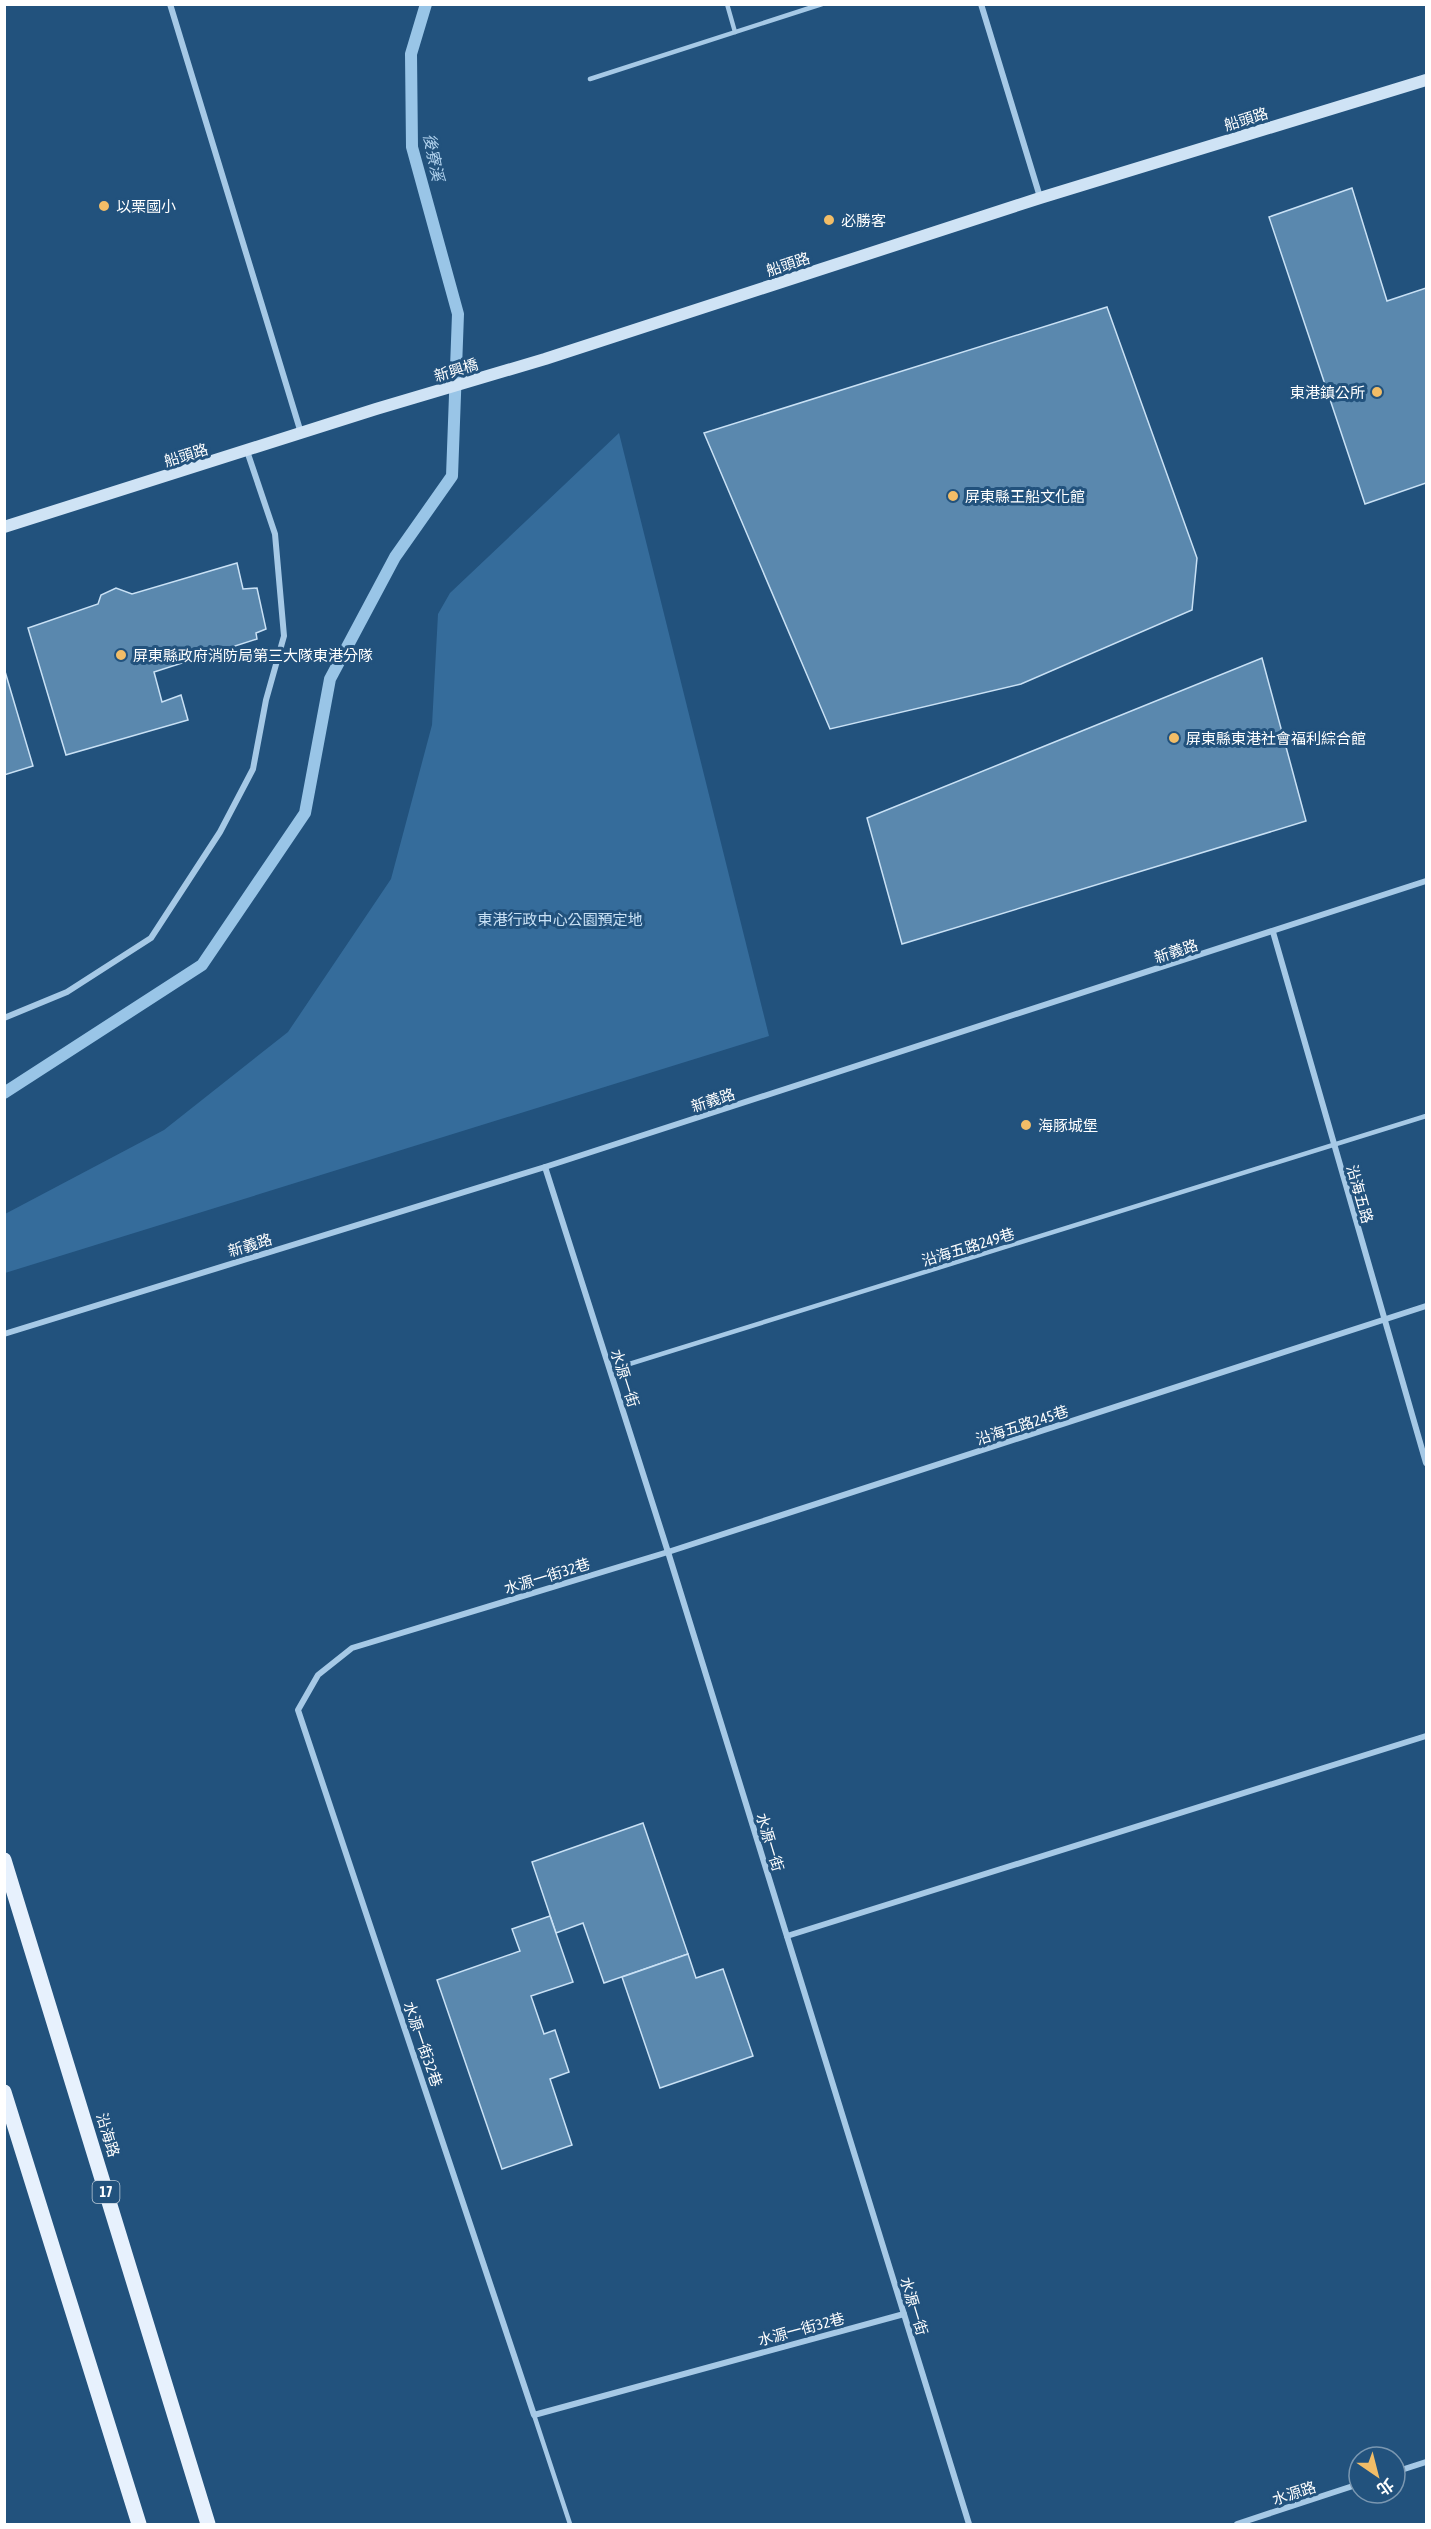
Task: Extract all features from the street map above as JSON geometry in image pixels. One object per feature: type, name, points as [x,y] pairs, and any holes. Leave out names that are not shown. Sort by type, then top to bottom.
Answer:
[{"type":"main road","name":"船頭路","points":[[545,359],[1040,198],[1426,80]]},
{"type":"main road","name":"新興橋","points":[[376,409],[545,359]]},
{"type":"main road","name":"船頭路","points":[[4,527],[376,409]]},
{"type":"main road","name":"沿海路","points":[[4,1860],[208,2524]]},
{"type":"main road","points":[[4,2092],[139,2524]]},
{"type":"street","points":[[170,4],[301,433]]},
{"type":"street","points":[[981,4],[1040,198]]},
{"type":"street","points":[[4,1018],[67,992],[151,938],[220,832],[253,769],[266,700],[284,636],[275,534],[247,451]]},
{"type":"street","name":"新義路","points":[[4,1334],[545,1167],[1426,881]]},
{"type":"street","name":"沿海五路","points":[[1273,932],[1426,1463]]},
{"type":"street","name":"水源一街","points":[[545,1167],[668,1552],[969,2524]]},
{"type":"street","name":"沿海五路245巷","points":[[668,1552],[1426,1306]]},
{"type":"street","name":"水源一街32巷","points":[[668,1552],[352,1648],[318,1675],[298,1710],[534,2415],[904,2314]]},
{"type":"street","points":[[787,1936],[1426,1736]]},
{"type":"street","points":[[1407,2468],[1426,2462]]},
{"type":"street","name":"水源路","points":[[1237,2524],[1347,2488]]},
{"type":"lane","points":[[727,4],[735,33]]},
{"type":"lane","points":[[590,79],[822,4]]},
{"type":"lane","name":"沿海五路249巷","points":[[610,1370],[1334,1147],[1426,1116]]},
{"type":"lane","points":[[534,2415],[570,2524]]},
{"type":"green space","name":"東港行政中心公園預定地","points":[[619,433],[769,1036],[5,1273],[5,1214],[164,1130],[288,1032],[391,879],[432,725],[438,614],[450,593]]},
{"type":"building","name":"東港鎮公所","points":[[1352,188],[1387,301],[1426,288],[1426,483],[1365,504],[1269,217]]},
{"type":"building","name":"屏東縣王船文化館","points":[[1107,307],[1197,558],[1192,610],[1021,684],[830,729],[704,433]]},
{"type":"building","name":"屏東縣政府消防局第三大隊東港分隊","points":[[237,563],[243,589],[257,588],[266,629],[256,633],[257,639],[154,672],[162,702],[181,695],[188,720],[66,755],[28,628],[98,604],[101,595],[116,588],[132,594]]},
{"type":"building","name":"屏東縣東港社會福利綜合館","points":[[1262,658],[1306,821],[902,944],[867,818]]},
{"type":"building","points":[[4,668],[33,766],[4,775]]},
{"type":"building","points":[[643,1823],[688,1954],[604,1983],[583,1923],[556,1933],[532,1862]]},
{"type":"building","points":[[550,1916],[573,1982],[531,1996],[544,2034],[555,2030],[569,2072],[550,2079],[572,2145],[502,2169],[437,1980],[520,1951],[512,1929]]},
{"type":"building","points":[[688,1954],[696,1978],[723,1969],[753,2056],[660,2088],[622,1977]]},
{"type":"waterway","name":"後寮溪","points":[[4,1093],[202,965],[305,813],[330,679],[395,557],[452,476],[458,314],[412,147],[411,54],[426,4]]},
{"type":"place","name":"以栗國小","points":[[104,206]]},
{"type":"place","name":"必勝客","points":[[829,220]]},
{"type":"place","name":"東港鎮公所","points":[[1377,392]]},
{"type":"place","name":"屏東縣王船文化館","points":[[953,496]]},
{"type":"place","name":"屏東縣政府消防局第三大隊東港分隊","points":[[121,655]]},
{"type":"place","name":"屏東縣東港社會福利綜合館","points":[[1174,738]]},
{"type":"place","name":"海豚城堡","points":[[1026,1125]]}]
